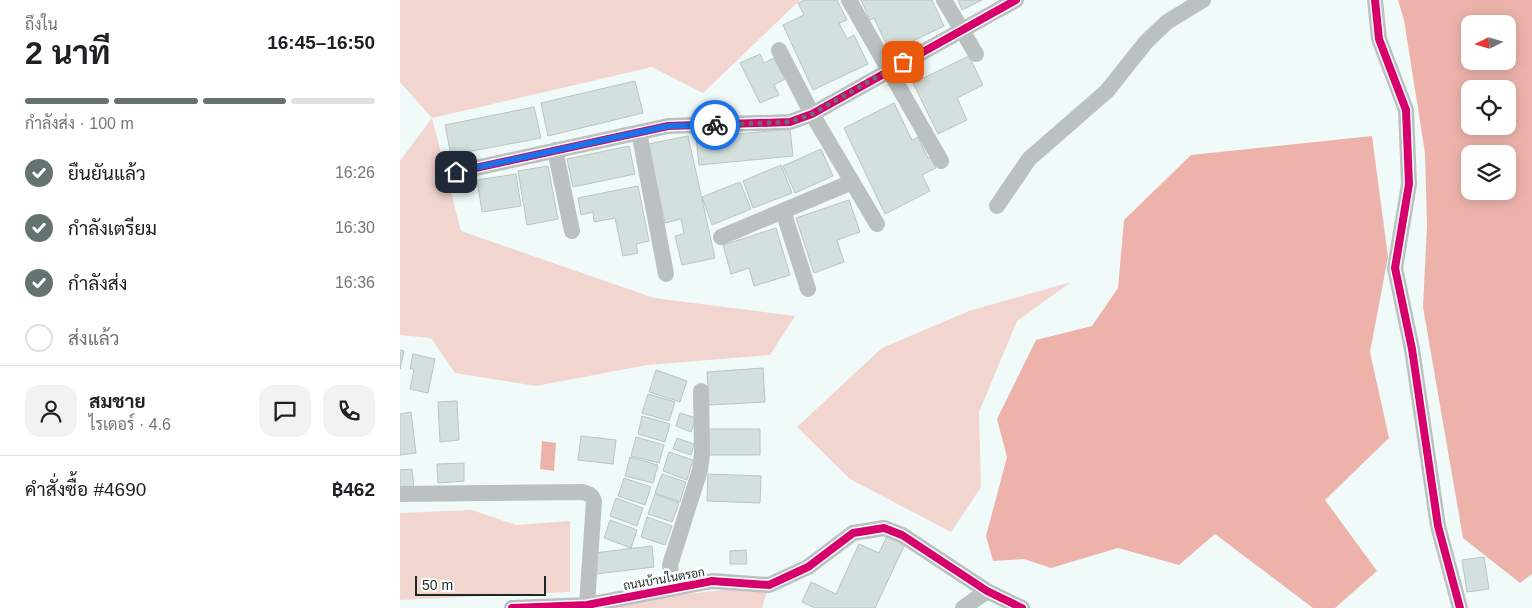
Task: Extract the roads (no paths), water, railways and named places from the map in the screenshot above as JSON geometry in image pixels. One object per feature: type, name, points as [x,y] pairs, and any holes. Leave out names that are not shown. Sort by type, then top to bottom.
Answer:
[{"type":"street","points":[[849,0],[940,161]]},
{"type":"street","points":[[944,0],[976,54]]},
{"type":"street","points":[[456,172],[668,126],[790,122],[812,114],[1016,0]]},
{"type":"street","points":[[997,206],[1030,159],[1107,90],[1146,42],[1167,22],[1203,0]]},
{"type":"street","points":[[1375,0],[1379,39],[1406,110],[1409,184],[1395,268],[1412,349],[1438,526],[1460,608]]},
{"type":"street","points":[[779,50],[812,114],[877,224]]},
{"type":"street","points":[[639,132],[666,274]]},
{"type":"street","points":[[555,150],[572,231]]},
{"type":"street","points":[[721,237],[852,182]]},
{"type":"street","points":[[783,211],[808,288]]},
{"type":"street","points":[[672,589],[670,565],[700,470],[702,454],[701,390]]},
{"type":"street","points":[[400,494],[584,492],[589,494],[594,502],[588,604]]},
{"type":"street","name":"ถนนบ้านในตรอก","points":[[512,608],[588,604],[712,582],[769,585],[808,567],[854,533],[884,528],[902,535],[987,591],[1022,608]]},
{"type":"street","points":[[963,608],[987,591]]}]
